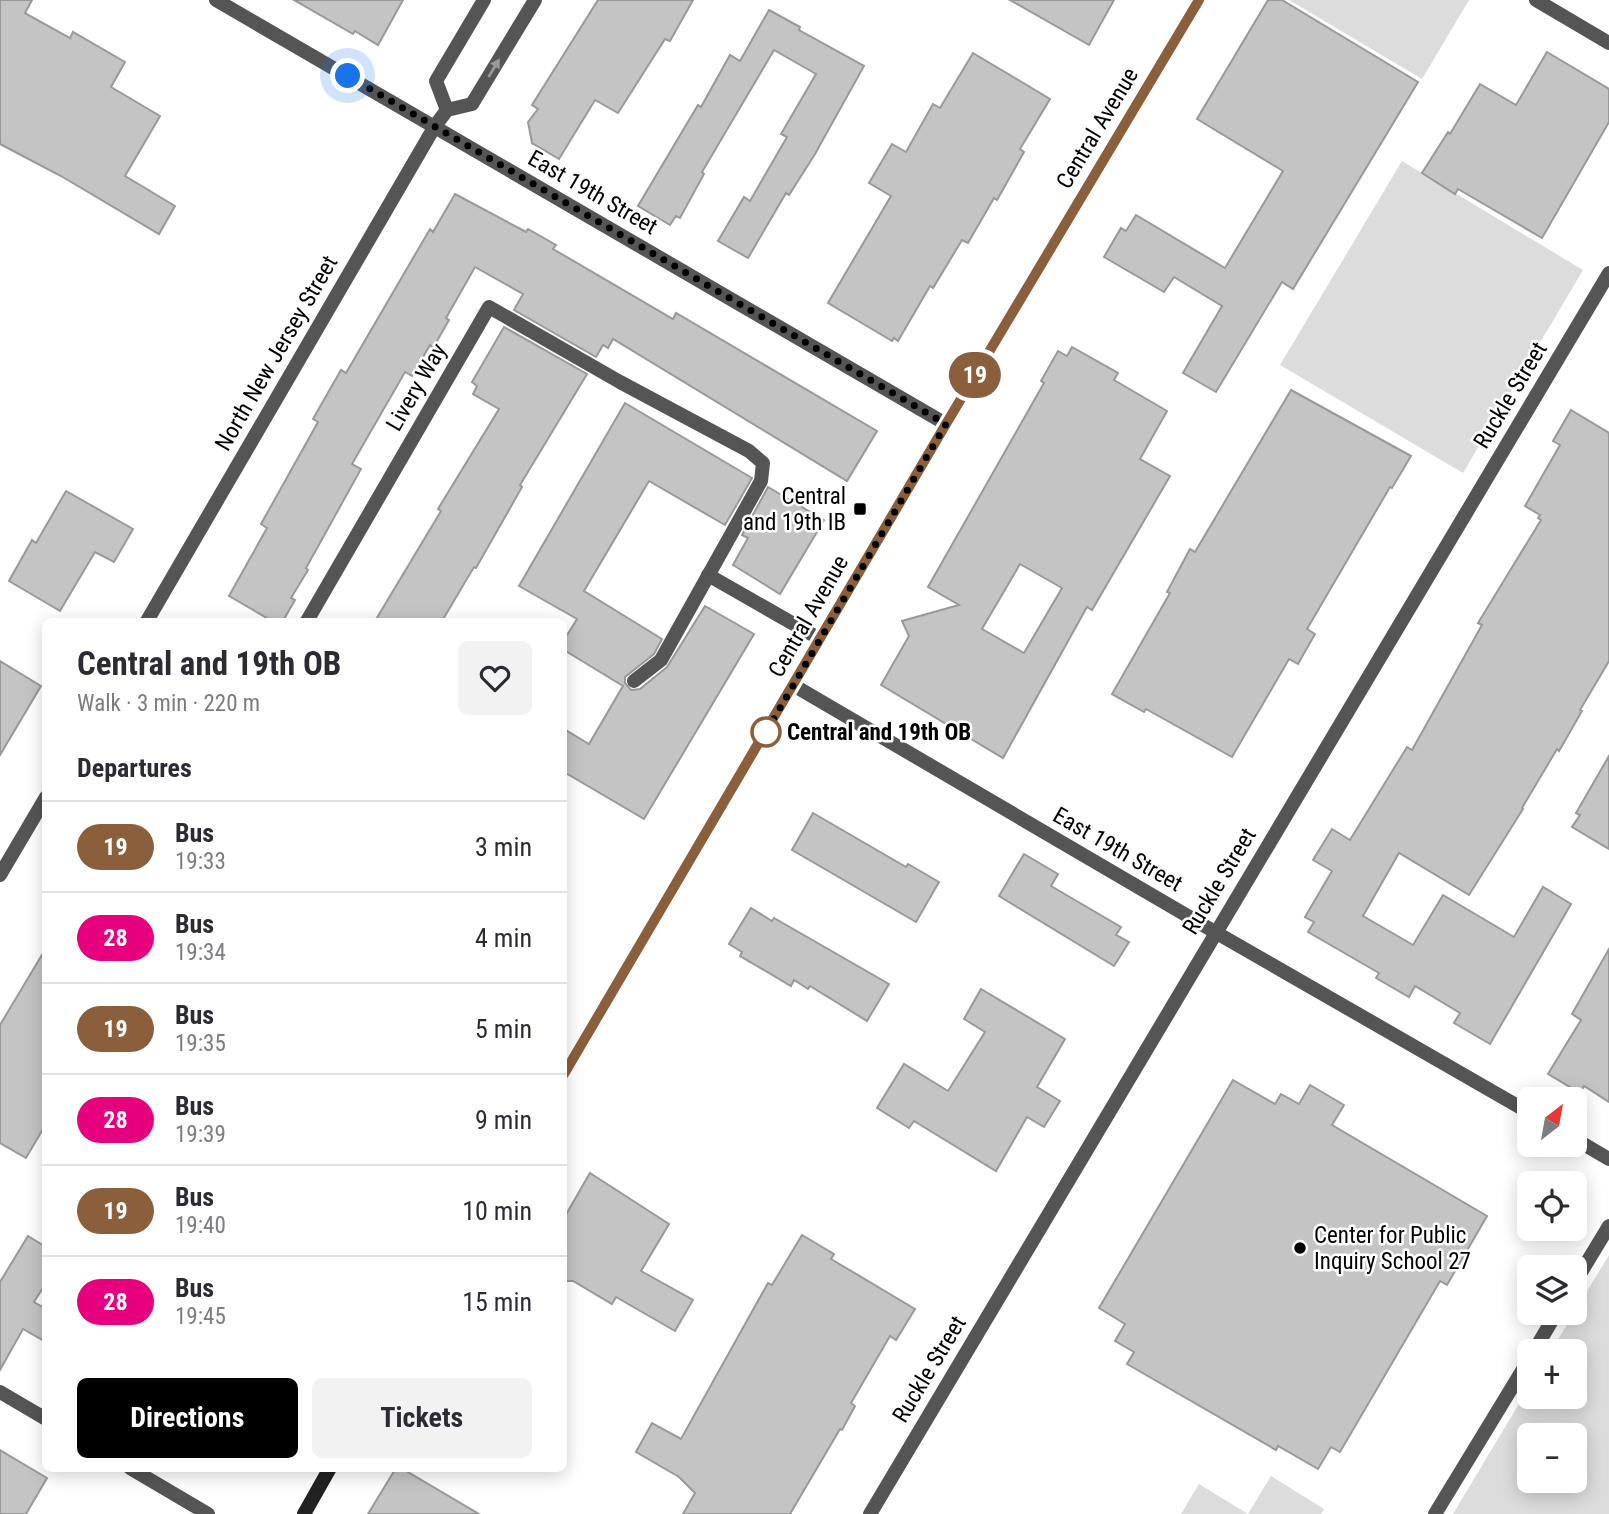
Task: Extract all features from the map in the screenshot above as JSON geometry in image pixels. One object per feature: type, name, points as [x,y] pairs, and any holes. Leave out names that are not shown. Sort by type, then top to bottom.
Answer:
[{"type":"main road","name":"Central Avenue","points":[[567,1069],[1199,0]]},
{"type":"main road","points":[[304,1514],[328,1472]]},
{"type":"street","name":"East 19th Street","points":[[216,0],[946,424]]},
{"type":"street","points":[[447,110],[436,81],[484,0]]},
{"type":"street","name":"North New Jersey Street","points":[[149,618],[435,126],[447,110],[472,104],[534,0]]},
{"type":"street","points":[[1536,0],[1609,43]]},
{"type":"street","name":"Ruckle Street","points":[[870,1514],[1214,932],[1609,273]]},
{"type":"street","name":"Livery Way","points":[[309,618],[489,307],[620,382],[749,451],[763,463],[761,481],[708,575]]},
{"type":"street","points":[[634,681],[661,660],[708,575],[820,639]]},
{"type":"street","name":"East 19th Street","points":[[793,685],[1214,932],[1517,1106]]},
{"type":"street","points":[[0,875],[42,804]]},
{"type":"street","points":[[1587,1146],[1609,1159]]},
{"type":"street","points":[[1587,1262],[1609,1226]]},
{"type":"street","points":[[1435,1514],[1517,1379]]},
{"type":"street","points":[[0,1392],[42,1417]]},
{"type":"street","points":[[137,1472],[208,1514]]},
{"type":"shaded area","points":[[1289,0],[1469,0],[1422,79]]},
{"type":"shaded area","points":[[1402,161],[1583,270],[1463,473],[1280,365]]},
{"type":"shaded area","points":[[1609,1255],[1609,1514],[1453,1514],[1517,1407],[1587,1409],[1587,1339],[1558,1339],[1567,1325],[1587,1325],[1587,1291]]},
{"type":"shaded area","points":[[1271,1476],[1324,1509],[1321,1514],[1248,1514]]},
{"type":"shaded area","points":[[1199,1484],[1248,1514],[1181,1514]]},
{"type":"building","points":[[0,0],[32,0],[25,13],[70,38],[73,32],[125,62],[111,87],[160,116],[125,176],[175,206],[159,234],[61,176],[0,144]]},
{"type":"building","points":[[294,0],[403,0],[378,45],[355,31],[353,34]]},
{"type":"building","points":[[598,0],[693,0],[670,41],[665,39],[618,113],[595,100],[559,159],[532,143],[528,122],[538,109],[532,105]]},
{"type":"building","points":[[1010,0],[1114,0],[1089,45]]},
{"type":"building","points":[[1268,0],[1282,0],[1418,82],[1293,289],[1282,282],[1216,392],[1183,373],[1222,306],[1174,277],[1164,292],[1104,257],[1121,228],[1126,231],[1136,215],[1225,268],[1283,171],[1197,119]]},
{"type":"building","points":[[769,10],[864,66],[815,154],[789,195],[786,193],[748,258],[718,241],[744,197],[750,201],[787,137],[781,134],[816,74],[774,50],[702,172],[704,174],[680,218],[676,216],[670,225],[638,206],[698,105],[701,107],[730,55],[740,61]]},
{"type":"building","points":[[1547,52],[1609,89],[1609,122],[1542,238],[1458,189],[1455,194],[1422,173],[1448,132],[1450,134],[1480,84],[1516,105]]},
{"type":"building","points":[[973,53],[1050,99],[1020,149],[1024,152],[997,200],[994,198],[968,243],[962,240],[933,288],[930,286],[898,341],[894,338],[892,341],[828,303],[891,196],[869,183],[892,144],[906,152],[933,104],[940,108]]},
{"type":"building","points":[[455,194],[526,232],[528,229],[556,245],[553,249],[673,319],[676,313],[877,431],[847,481],[613,339],[608,348],[603,345],[596,357],[514,310],[523,294],[475,267],[446,318],[449,320],[433,348],[430,345],[412,376],[405,372],[352,464],[361,469],[306,568],[308,570],[291,598],[295,600],[285,618],[267,618],[229,596],[267,528],[261,524],[318,422],[313,419],[341,370],[346,373],[430,229],[433,232]]},
{"type":"building","points":[[504,327],[587,374],[520,485],[522,487],[476,568],[474,567],[444,618],[377,618],[441,511],[438,509],[499,409],[473,394],[477,386],[472,382]]},
{"type":"building","points":[[1072,347],[1118,373],[1114,380],[1167,411],[1140,459],[1170,476],[1092,610],[1087,607],[1003,758],[881,685],[909,636],[902,621],[959,605],[928,587],[1044,383],[1041,381],[1058,351],[1067,356]],"holes":[[[1020,564],[1062,588],[1024,653],[982,629]]]},
{"type":"building","points":[[1291,390],[1411,456],[1307,629],[1315,634],[1298,664],[1289,659],[1232,757],[1146,709],[1144,712],[1112,694],[1170,593],[1167,592],[1190,549],[1195,552]]},
{"type":"building","points":[[625,403],[752,478],[725,525],[649,481],[584,591],[662,639],[654,654],[625,677],[625,683],[631,690],[640,689],[667,667],[705,606],[754,634],[644,819],[567,774],[567,731],[589,744],[623,686],[567,652],[567,635],[577,619],[519,586]]},
{"type":"building","points":[[1571,410],[1609,433],[1609,661],[1559,751],[1557,749],[1469,895],[1399,853],[1363,916],[1413,945],[1443,895],[1514,937],[1543,887],[1571,904],[1490,1044],[1454,1023],[1460,1013],[1415,986],[1409,997],[1376,978],[1379,973],[1308,932],[1314,922],[1305,917],[1332,871],[1313,860],[1332,829],[1350,840],[1407,747],[1412,750],[1482,625],[1478,623],[1541,520],[1538,518],[1540,515],[1525,506],[1560,445],[1553,441]]},
{"type":"building","points":[[768,487],[824,520],[780,594],[733,565],[748,538],[742,535]]},
{"type":"building","points":[[66,491],[133,529],[114,562],[95,552],[60,611],[9,581],[32,540],[36,543]]},
{"type":"building","points":[[0,661],[41,686],[0,755]]},
{"type":"building","points":[[1609,756],[1609,849],[1572,827],[1580,815],[1576,813]]},
{"type":"building","points":[[813,813],[906,867],[908,864],[939,882],[916,922],[792,850]]},
{"type":"building","points":[[1024,854],[1058,874],[1051,886],[1121,927],[1116,935],[1129,942],[1114,966],[999,896]]},
{"type":"building","points":[[751,908],[772,921],[774,918],[889,984],[867,1021],[810,986],[808,989],[794,980],[791,986],[740,956],[742,952],[729,944]]},
{"type":"building","points":[[1609,949],[1609,1102],[1587,1087],[1570,1087],[1548,1074],[1581,1020],[1572,1014]]},
{"type":"building","points":[[42,955],[42,1131],[26,1158],[0,1143],[0,1025]]},
{"type":"building","points":[[981,989],[1065,1039],[1037,1087],[1060,1101],[1044,1127],[1027,1117],[996,1171],[914,1121],[909,1128],[877,1108],[904,1064],[948,1091],[985,1032],[964,1019]]},
{"type":"building","points":[[1233,1080],[1275,1104],[1281,1094],[1299,1104],[1310,1085],[1344,1105],[1332,1125],[1487,1216],[1447,1285],[1440,1281],[1340,1452],[1331,1447],[1318,1469],[1278,1446],[1276,1450],[1127,1364],[1134,1352],[1115,1341],[1125,1324],[1099,1308]]},
{"type":"building","points":[[590,1173],[669,1224],[641,1271],[693,1300],[675,1331],[616,1297],[612,1304],[573,1281],[567,1281],[567,1213]]},
{"type":"building","points":[[802,1235],[834,1254],[831,1259],[915,1309],[896,1340],[890,1336],[851,1403],[855,1406],[842,1430],[840,1429],[790,1514],[683,1514],[695,1493],[679,1477],[636,1452],[652,1423],[681,1439],[768,1283],[772,1285]]},
{"type":"building","points":[[28,1236],[42,1245],[42,1289],[34,1302],[42,1307],[42,1340],[23,1329],[0,1370],[0,1282]]},
{"type":"building","points":[[0,1450],[47,1478],[26,1514],[0,1514]]},
{"type":"building","points":[[394,1472],[408,1472],[479,1514],[368,1514]]},
{"type":"bus line","name":"19","points":[[567,1069],[1199,0]]},
{"type":"place","name":"Central and 19th IB","points":[[860,509]]},
{"type":"place","name":"Central and 19th OB","points":[[766,732]]},
{"type":"place","name":"Center for Public Inquiry School 27","points":[[1300,1248]]},
{"type":"route","points":[[348,76],[946,424],[766,732]]}]
